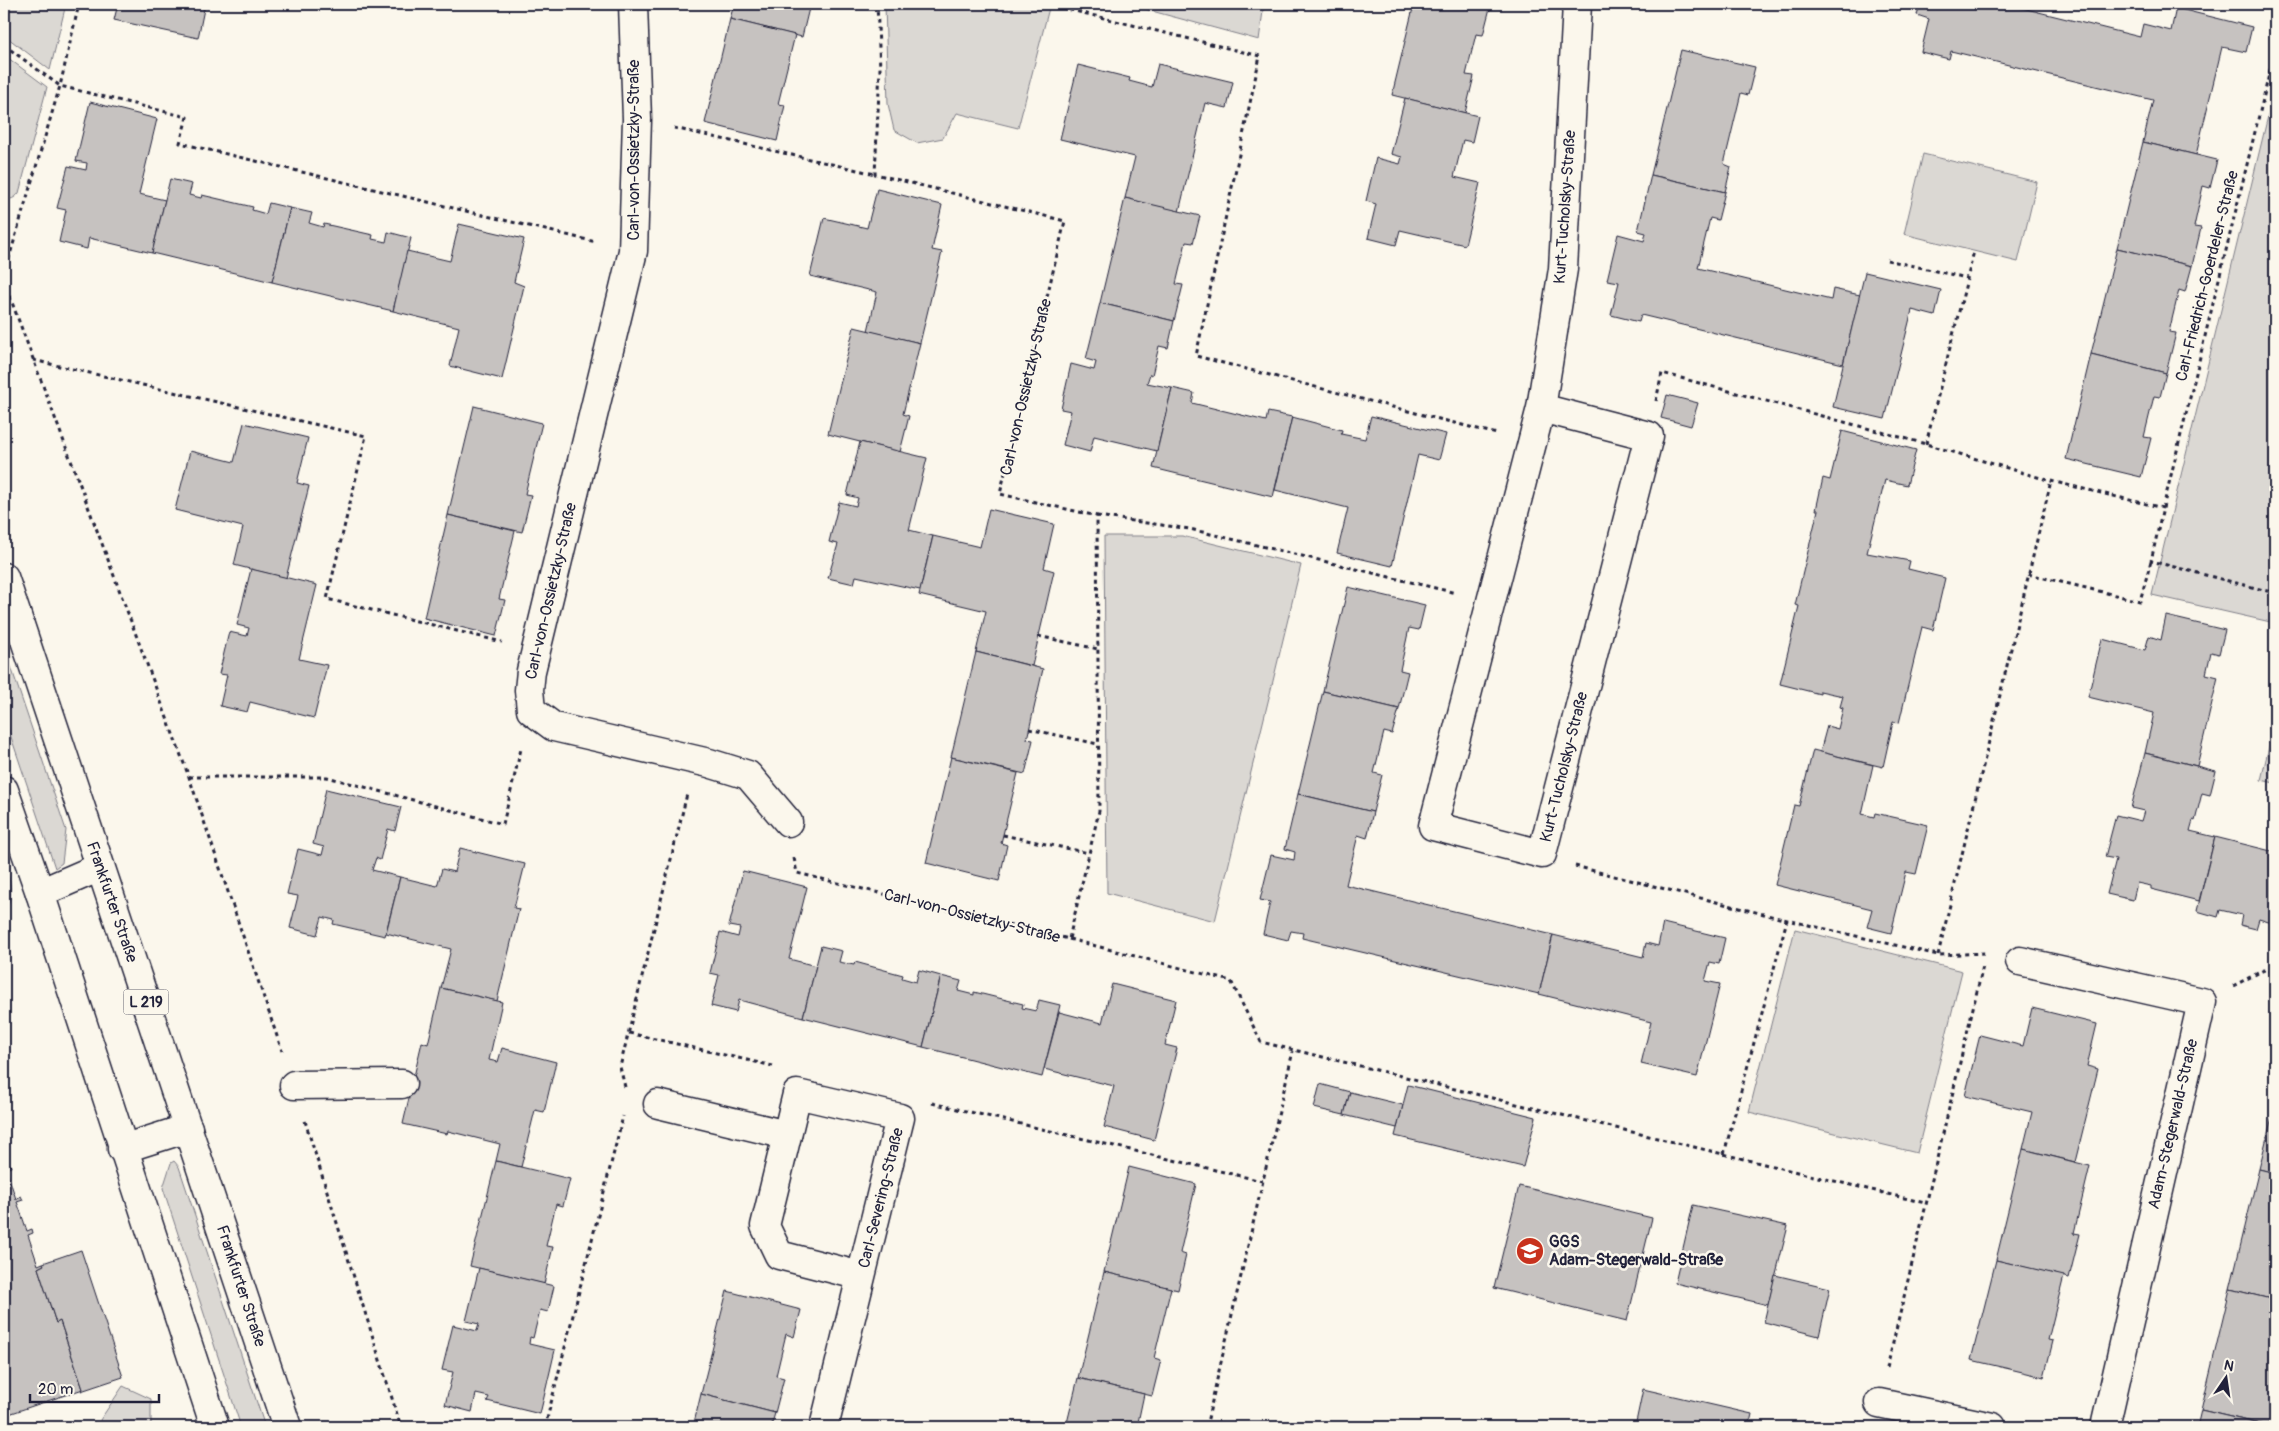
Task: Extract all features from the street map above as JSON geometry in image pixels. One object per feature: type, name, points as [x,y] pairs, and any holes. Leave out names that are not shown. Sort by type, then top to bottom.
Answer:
[{"type":"street","name":"Carl-von-Ossietzky-Straße","points":[[531,710],[529,690],[536,651],[633,251],[637,120],[633,4]]},
{"type":"street","name":"Kurt-Tucholsky-Straße","points":[[1577,4],[1562,269],[1540,408],[1433,826],[1542,854],[1649,436]]},
{"type":"street","points":[[1540,408],[1649,436]]},
{"type":"street","name":"Frankfurter Straße","points":[[4,577],[287,1427]]},
{"type":"street","points":[[531,710],[554,727],[695,759],[748,775],[788,822]]},
{"type":"street","points":[[4,790],[40,893],[215,1427]]},
{"type":"street","points":[[40,893],[100,867]]},
{"type":"street","points":[[2020,961],[2202,1002]]},
{"type":"street","name":"Adam-Stegerwald-Straße","points":[[2105,1427],[2202,1002]]},
{"type":"street","points":[[294,1086],[402,1084]]},
{"type":"street","name":"Carl-Severing-Straße","points":[[824,1427],[900,1118],[797,1094],[765,1226],[779,1255],[861,1276]]},
{"type":"street","points":[[658,1104],[787,1136]]},
{"type":"street","points":[[122,1148],[188,1128]]},
{"type":"street","points":[[1879,1403],[1992,1427]]},
{"type":"path","points":[[4,275],[60,86],[79,4]]},
{"type":"path","points":[[637,120],[875,174],[880,69],[877,4]]},
{"type":"path","points":[[1046,4],[1260,56],[1196,356],[1532,443]]},
{"type":"path","points":[[4,45],[60,86],[187,118],[180,143],[633,251]]},
{"type":"path","name":"Carl-Friedrich-Goerdeler-Straße","points":[[2028,574],[2140,601],[2275,50]]},
{"type":"path","name":"Carl-von-Ossietzky-Straße","points":[[788,822],[796,873],[1069,939],[1099,811],[1097,516],[1000,494],[1065,221],[875,174]]},
{"type":"path","points":[[1926,444],[1974,251]]},
{"type":"path","points":[[1887,260],[1967,278]]},
{"type":"path","points":[[4,281],[189,777],[294,1086],[401,1427]]},
{"type":"path","points":[[32,360],[366,436],[327,599],[536,651]]},
{"type":"path","points":[[1649,436],[1662,373],[1926,444],[2050,481],[2163,508]]},
{"type":"path","points":[[1938,955],[2050,481]]},
{"type":"path","points":[[1097,516],[1190,529],[1491,601]]},
{"type":"path","points":[[2151,562],[2275,593]]},
{"type":"path","points":[[1038,636],[1098,649]]},
{"type":"path","points":[[189,777],[327,777],[503,824],[531,710]]},
{"type":"path","points":[[1029,729],[1098,744]]},
{"type":"path","points":[[545,1427],[628,1097],[620,1067],[695,759]]},
{"type":"path","points":[[1003,835],[1088,853]]},
{"type":"path","points":[[1542,854],[1586,870],[1938,955],[1986,953],[2020,961]]},
{"type":"path","points":[[1724,1154],[1787,920]]},
{"type":"path","points":[[1069,939],[1231,981],[1261,1042],[1925,1203]]},
{"type":"path","points":[[1879,1403],[1925,1203],[1986,953]]},
{"type":"path","points":[[2202,1002],[2264,970],[2275,972]]},
{"type":"path","points":[[628,1033],[777,1067]]},
{"type":"path","points":[[1206,1427],[1293,1051]]},
{"type":"path","points":[[628,1097],[658,1104]]},
{"type":"path","points":[[925,1101],[1262,1181]]},
{"type":"shaded area","points":[[4,4],[66,4],[50,70],[4,35]]},
{"type":"shaded area","points":[[885,4],[1050,4],[1018,128],[957,113],[943,138],[917,143],[894,130],[888,104]]},
{"type":"shaded area","points":[[1126,4],[1264,4],[1259,40]]},
{"type":"shaded area","points":[[4,55],[47,87],[19,193],[10,199],[4,198]]},
{"type":"shaded area","points":[[2275,87],[2275,623],[2152,595]]},
{"type":"shaded area","points":[[1923,154],[2037,182],[2018,262],[1904,234]]},
{"type":"shaded area","points":[[1104,536],[1182,536],[1301,565],[1215,921],[1107,893]]},
{"type":"shaded area","points":[[4,646],[66,830],[62,863],[55,868],[4,716]]},
{"type":"shaded area","points":[[2275,722],[2275,783],[2261,780]]},
{"type":"shaded area","points":[[4,860],[11,893],[8,905],[4,911]]},
{"type":"shaded area","points":[[1795,929],[1962,971],[1917,1153],[1749,1112]]},
{"type":"shaded area","points":[[174,1161],[179,1167],[265,1427],[241,1427],[163,1188],[171,1163]]},
{"type":"shaded area","points":[[123,1386],[151,1399],[151,1427],[102,1427],[100,1420]]},
{"type":"building","points":[[118,4],[205,4],[198,38],[114,20]]},
{"type":"building","points":[[734,4],[810,4],[802,37],[730,19]]},
{"type":"building","points":[[1414,4],[1474,4],[1490,8],[1483,35],[1476,34],[1466,75],[1474,76],[1465,113],[1392,95]]},
{"type":"building","points":[[1920,4],[2011,4],[2140,37],[2143,24],[2171,31],[2176,8],[2252,27],[2246,52],[2222,47],[2196,155],[2143,142],[2153,100],[1951,51],[1949,59],[1921,52],[1929,19],[1917,15]]},
{"type":"building","points":[[730,19],[795,35],[778,104],[785,105],[777,141],[705,123]]},
{"type":"building","points":[[1681,50],[1755,67],[1748,95],[1741,93],[1724,164],[1731,167],[1725,192],[1651,175]]},
{"type":"building","points":[[1158,64],[1233,82],[1227,108],[1205,103],[1179,212],[1125,198],[1135,157],[1060,139],[1078,65],[1130,78],[1129,81],[1152,87]]},
{"type":"building","points":[[1405,98],[1478,116],[1472,142],[1463,140],[1454,177],[1480,183],[1465,245],[1400,230],[1396,245],[1368,238],[1376,204],[1366,201],[1376,158],[1400,164],[1402,157],[1391,154]]},
{"type":"building","points":[[90,102],[157,119],[139,194],[165,200],[152,253],[89,238],[87,249],[59,242],[66,210],[57,208],[68,166],[86,170],[87,163],[76,161]]},
{"type":"building","points":[[2143,142],[2217,160],[2210,188],[2203,186],[2194,227],[2201,228],[2192,266],[2117,248]]},
{"type":"building","points":[[1651,175],[1725,192],[1718,220],[1710,218],[1698,268],[1831,300],[1833,289],[1860,295],[1843,364],[1641,315],[1639,322],[1611,315],[1619,282],[1607,280],[1618,234],[1644,241],[1646,233],[1638,231]]},
{"type":"building","points":[[170,179],[192,184],[189,195],[201,198],[202,195],[253,207],[252,210],[266,214],[269,203],[290,208],[272,282],[152,253]]},
{"type":"building","points":[[877,189],[942,205],[932,250],[942,252],[920,343],[868,331],[877,292],[810,276],[824,218],[867,228]]},
{"type":"building","points":[[1125,198],[1200,216],[1193,243],[1186,242],[1176,284],[1183,285],[1174,321],[1100,303]]},
{"type":"building","points":[[290,208],[312,213],[309,223],[323,227],[324,224],[373,235],[372,239],[386,242],[388,232],[411,238],[393,311],[272,282]]},
{"type":"building","points":[[459,224],[524,239],[514,282],[524,286],[502,379],[450,366],[459,327],[393,311],[407,251],[450,261]]},
{"type":"building","points":[[2117,248],[2192,266],[2185,292],[2179,290],[2169,332],[2176,333],[2166,373],[2091,354]]},
{"type":"building","points":[[1865,272],[1941,290],[1935,316],[1912,310],[1885,419],[1833,407]]},
{"type":"building","points":[[1100,303],[1174,321],[1168,348],[1159,346],[1152,375],[1150,374],[1147,383],[1172,388],[1157,451],[1094,436],[1090,452],[1063,445],[1071,411],[1061,409],[1071,364],[1094,370],[1096,362],[1086,359]]},
{"type":"building","points":[[854,327],[920,343],[903,414],[909,416],[900,452],[828,434]]},
{"type":"building","points":[[2091,354],[2166,373],[2160,397],[2154,396],[2144,437],[2151,438],[2141,477],[2066,459]]},
{"type":"building","points":[[1172,388],[1194,393],[1192,403],[1266,421],[1268,412],[1292,417],[1273,497],[1153,468]]},
{"type":"building","points":[[1667,395],[1698,403],[1691,426],[1661,418]]},
{"type":"building","points":[[474,406],[542,423],[525,494],[531,495],[522,532],[448,515]]},
{"type":"building","points":[[1371,416],[1446,434],[1439,460],[1418,455],[1392,566],[1337,553],[1348,508],[1275,490],[1292,417],[1342,430],[1341,434],[1365,439]]},
{"type":"building","points":[[244,423],[308,438],[297,483],[309,486],[286,578],[234,565],[243,527],[175,510],[190,451],[234,462]]},
{"type":"building","points":[[1842,431],[1916,450],[1907,485],[1885,480],[1867,553],[1910,561],[1908,569],[1945,578],[1933,630],[1922,627],[1899,723],[1893,722],[1883,767],[1820,752],[1827,726],[1838,729],[1843,708],[1840,707],[1843,696],[1820,691],[1820,694],[1780,684],[1799,606],[1795,605],[1818,510],[1816,510],[1823,478],[1830,480]]},
{"type":"building","points":[[860,442],[927,458],[909,530],[933,536],[920,590],[856,576],[854,584],[828,578],[838,544],[829,542],[839,502],[856,506],[858,498],[847,495]]},
{"type":"building","points":[[989,509],[1054,524],[1044,568],[1054,571],[1032,666],[976,652],[986,611],[919,595],[933,536],[980,547]]},
{"type":"building","points":[[448,515],[515,531],[499,599],[505,600],[496,636],[424,618]]},
{"type":"building","points":[[251,569],[317,585],[299,659],[327,665],[314,718],[250,702],[247,712],[220,706],[227,675],[219,674],[229,632],[247,636],[249,628],[237,625]]},
{"type":"building","points":[[1348,587],[1425,605],[1419,630],[1409,628],[1400,670],[1408,672],[1399,709],[1323,691]]},
{"type":"building","points":[[2166,616],[2225,630],[2219,654],[2211,652],[2206,674],[2218,677],[2197,766],[2145,753],[2154,713],[2088,697],[2102,639],[2145,650],[2149,636],[2161,640]]},
{"type":"building","points":[[976,652],[1043,669],[1027,739],[1033,740],[1025,774],[951,757]]},
{"type":"building","points":[[1323,691],[1399,709],[1392,734],[1384,732],[1374,773],[1382,775],[1373,812],[1298,794]]},
{"type":"building","points":[[1813,750],[1873,765],[1862,814],[1874,817],[1875,813],[1928,825],[1916,874],[1906,872],[1891,933],[1867,927],[1872,909],[1775,885],[1794,805],[1799,806]]},
{"type":"building","points":[[2145,753],[2216,771],[2210,795],[2202,793],[2195,821],[2193,820],[2190,831],[2215,837],[2199,901],[2151,889],[2151,886],[2137,883],[2133,900],[2107,894],[2116,859],[2105,857],[2116,815],[2141,821],[2144,811],[2131,808]]},
{"type":"building","points":[[951,757],[1018,773],[1001,843],[1007,845],[999,881],[926,863]]},
{"type":"building","points":[[326,789],[401,807],[395,831],[388,829],[380,860],[376,858],[372,870],[400,877],[385,936],[333,924],[334,920],[322,917],[317,935],[290,928],[298,896],[287,894],[298,849],[322,855],[324,847],[313,844]]},
{"type":"building","points":[[1298,794],[1373,812],[1367,838],[1358,835],[1346,885],[1553,935],[1539,994],[1302,938],[1303,933],[1291,931],[1288,940],[1263,934],[1270,902],[1260,900],[1271,855],[1294,860],[1295,852],[1285,849]]},
{"type":"building","points":[[2215,837],[2275,852],[2275,924],[2259,919],[2256,929],[2240,925],[2242,915],[2220,910],[2218,917],[2197,911]]},
{"type":"building","points":[[460,848],[525,864],[514,908],[519,909],[497,1001],[441,988],[451,949],[386,933],[400,877],[437,886],[442,869],[454,872]]},
{"type":"building","points":[[743,871],[807,887],[789,959],[816,966],[803,1017],[739,1000],[736,1012],[711,1006],[719,975],[710,973],[720,932],[738,937],[740,928],[729,926]]},
{"type":"building","points":[[1663,923],[1725,938],[1719,964],[1710,962],[1705,981],[1720,984],[1697,1077],[1641,1064],[1651,1022],[1539,994],[1553,935],[1643,957],[1646,943],[1658,946]]},
{"type":"building","points":[[821,946],[842,951],[839,962],[854,965],[855,962],[903,975],[902,978],[916,982],[919,970],[941,976],[923,1047],[803,1017]]},
{"type":"building","points":[[941,976],[961,981],[958,991],[974,995],[974,992],[1023,1004],[1022,1008],[1036,1011],[1039,1000],[1060,1005],[1042,1077],[923,1047]]},
{"type":"building","points":[[1112,984],[1176,1000],[1165,1045],[1177,1048],[1154,1140],[1104,1127],[1114,1086],[1044,1069],[1059,1012],[1102,1023]]},
{"type":"building","points":[[441,988],[502,1002],[489,1060],[498,1062],[502,1048],[556,1062],[544,1112],[535,1110],[521,1167],[496,1161],[500,1144],[448,1131],[447,1134],[403,1124],[422,1042],[428,1044]]},
{"type":"building","points":[[2032,1008],[2097,1024],[2087,1066],[2098,1069],[2075,1162],[2023,1149],[2032,1112],[1965,1096],[1980,1035],[2023,1046]]},
{"type":"building","points":[[1320,1084],[1350,1092],[1344,1115],[1314,1108]]},
{"type":"building","points":[[1408,1085],[1536,1117],[1523,1167],[1395,1136]]},
{"type":"building","points":[[1350,1092],[1403,1105],[1397,1128],[1344,1115]]},
{"type":"building","points":[[2275,1105],[2275,1173],[2259,1169]]},
{"type":"building","points":[[2023,1149],[2090,1166],[2074,1233],[2080,1234],[2069,1278],[1996,1260]]},
{"type":"building","points":[[4,1161],[5,1165],[10,1164],[11,1167],[6,1169],[16,1199],[21,1196],[23,1200],[17,1202],[27,1231],[32,1229],[33,1233],[28,1235],[38,1265],[43,1263],[44,1265],[38,1268],[56,1323],[60,1321],[83,1389],[6,1415],[10,1427],[4,1427]]},
{"type":"building","points":[[496,1161],[570,1179],[563,1206],[556,1204],[546,1246],[553,1247],[544,1284],[470,1266]]},
{"type":"building","points":[[1129,1167],[1196,1184],[1180,1253],[1186,1255],[1178,1290],[1104,1272]]},
{"type":"building","points":[[2259,1169],[2275,1173],[2275,1300],[2230,1289]]},
{"type":"building","points":[[1519,1186],[1652,1218],[1627,1321],[1494,1288]]},
{"type":"building","points":[[1693,1205],[1788,1226],[1768,1305],[1675,1283]]},
{"type":"building","points":[[81,1250],[123,1377],[81,1391],[83,1389],[60,1321],[56,1323],[38,1268],[44,1265],[43,1263]]},
{"type":"building","points":[[1996,1260],[2064,1276],[2048,1340],[2053,1341],[2044,1377],[1971,1360]]},
{"type":"building","points":[[479,1268],[554,1286],[548,1312],[540,1310],[533,1338],[530,1337],[529,1344],[555,1350],[540,1414],[487,1401],[489,1397],[476,1394],[472,1412],[445,1405],[453,1372],[442,1370],[453,1325],[477,1331],[479,1324],[466,1321]]},
{"type":"building","points":[[1104,1272],[1171,1288],[1154,1358],[1161,1360],[1152,1396],[1078,1378]]},
{"type":"building","points":[[1775,1275],[1830,1288],[1819,1336],[1764,1322]]},
{"type":"building","points":[[2230,1289],[2275,1300],[2274,1427],[2201,1410]]},
{"type":"building","points":[[727,1291],[801,1310],[794,1337],[786,1334],[776,1376],[784,1378],[775,1413],[701,1394]]},
{"type":"building","points":[[1078,1378],[1144,1394],[1137,1427],[1066,1427]]},
{"type":"building","points":[[1643,1389],[1752,1414],[1749,1427],[1635,1427]]},
{"type":"building","points":[[701,1394],[775,1413],[771,1427],[693,1427]]},
{"type":"building","points":[[2201,1410],[2273,1427],[2197,1427]]},
{"type":"place","name":"GGS Adam-Stegerwald-Straße","points":[[1530,1251]]}]
